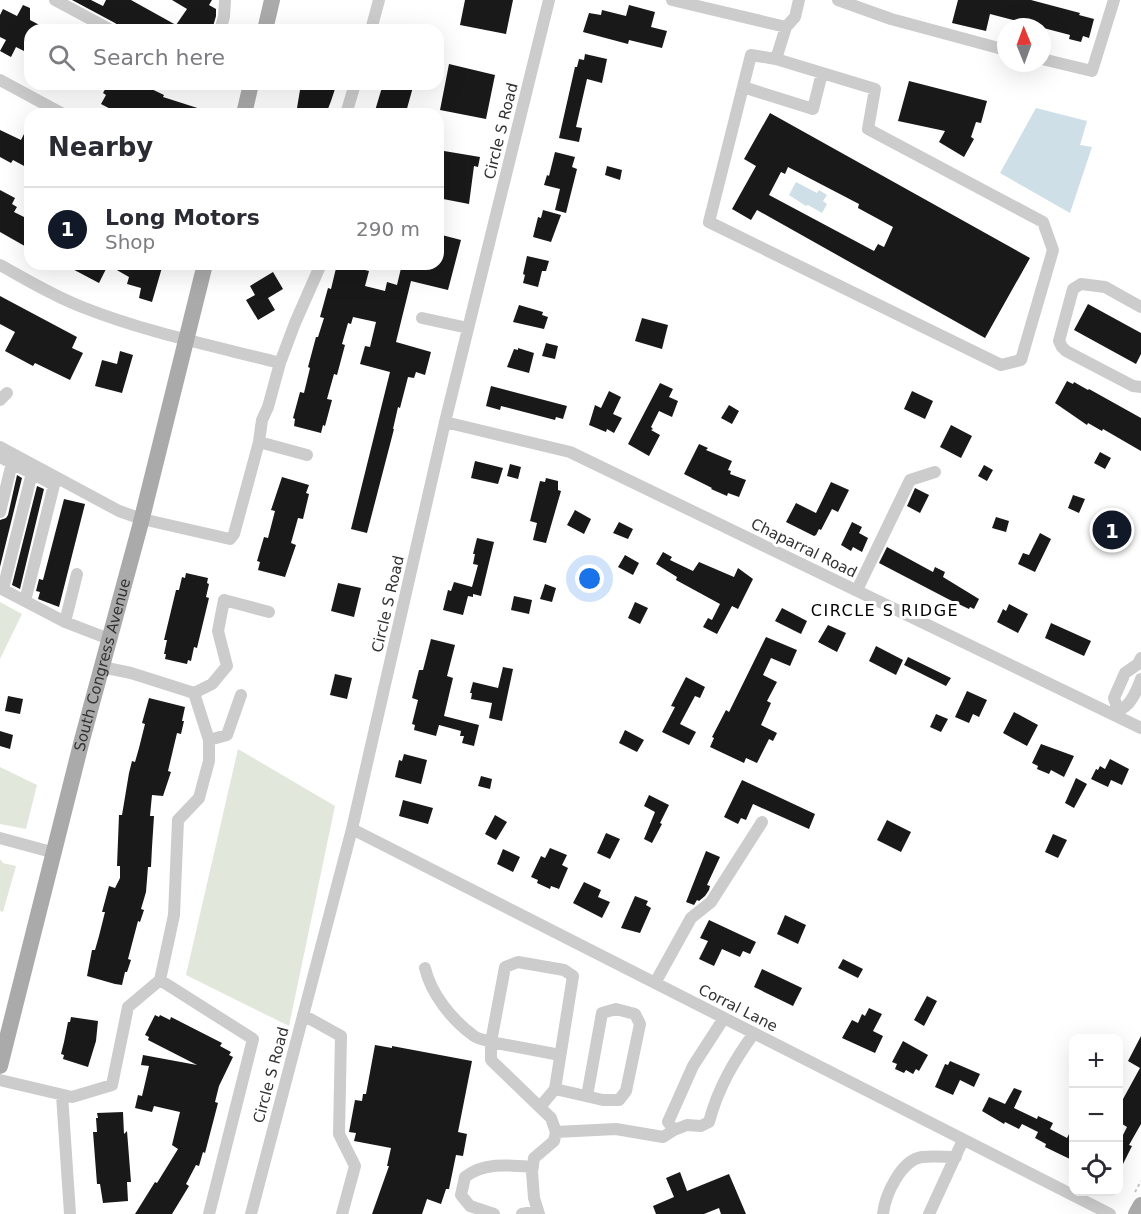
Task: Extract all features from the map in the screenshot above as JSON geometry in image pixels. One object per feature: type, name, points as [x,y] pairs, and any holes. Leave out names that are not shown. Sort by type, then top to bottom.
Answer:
[{"type":"main road","points":[[266,24],[272,0]]},
{"type":"main road","points":[[245,108],[250,90]]},
{"type":"main road","name":"South Congress Avenue","points":[[0,1066],[2,1047],[142,519],[203,270]]},
{"type":"main road","points":[[1136,1214],[1141,1205]]},
{"type":"street","points":[[55,0],[100,24]]},
{"type":"street","points":[[222,24],[225,0]]},
{"type":"street","points":[[373,24],[379,0]]},
{"type":"street","name":"Circle S Road","points":[[251,1214],[352,829],[445,422],[549,0]]},
{"type":"street","points":[[672,0],[786,27]]},
{"type":"street","points":[[776,59],[786,27],[795,17],[799,0]]},
{"type":"street","points":[[838,0],[891,19],[997,48]]},
{"type":"street","points":[[1051,61],[1092,71],[1114,0]]},
{"type":"street","points":[[751,55],[776,59],[822,73],[875,89],[868,129],[1043,222],[1053,250],[1021,360],[1000,365],[710,222],[751,55]]},
{"type":"street","points":[[743,87],[813,109],[822,73]]},
{"type":"street","points":[[0,80],[52,108]]},
{"type":"street","points":[[348,108],[353,90]]},
{"type":"street","points":[[0,266],[78,306],[131,325],[280,363]]},
{"type":"street","points":[[0,447],[119,511],[142,519],[230,539],[234,534],[259,442],[262,420],[280,363],[318,270]]},
{"type":"street","points":[[1141,306],[1105,287],[1081,284],[1073,289],[1059,341],[1066,351],[1133,386],[1141,387]]},
{"type":"street","points":[[422,318],[468,328]]},
{"type":"street","name":"Chaparral Road","points":[[445,422],[570,452],[1117,712],[1141,728]]},
{"type":"street","points":[[259,442],[307,455]]},
{"type":"street","points":[[0,457],[54,484],[25,601]]},
{"type":"street","points":[[0,512],[12,463]]},
{"type":"street","points":[[857,590],[910,480],[935,472]]},
{"type":"street","points":[[32,473],[2,588],[65,622],[109,639]]},
{"type":"street","points":[[65,622],[77,574]]},
{"type":"street","points":[[102,667],[131,673],[194,693],[212,684],[227,666],[218,631],[224,600],[269,612]]},
{"type":"street","points":[[1140,664],[1125,673],[1114,698],[1117,712],[1128,705],[1141,679]]},
{"type":"street","points":[[0,1080],[72,1097],[112,1086],[128,1007],[160,980],[174,915],[178,820],[199,798],[209,761],[209,740],[194,693]]},
{"type":"street","points":[[209,740],[227,735],[240,695]]},
{"type":"street","points":[[655,983],[691,918],[711,902],[762,822]]},
{"type":"street","name":"Corral Lane","points":[[352,829],[1110,1214]]},
{"type":"street","points":[[0,838],[55,853]]},
{"type":"street","points":[[522,1214],[538,1212],[534,1198],[532,1167],[534,1158],[554,1141],[556,1132],[551,1118],[491,1060],[491,1042],[506,967],[518,962],[564,970],[573,976],[555,1089],[540,1107]]},
{"type":"street","points":[[425,968],[429,984],[448,1011],[475,1037],[560,1055]]},
{"type":"street","points":[[160,980],[253,1039],[209,1214]]},
{"type":"street","points":[[555,1089],[603,1100],[619,1100],[626,1091],[640,1024],[635,1014],[616,1009],[602,1013],[587,1096]]},
{"type":"street","points":[[303,1014],[341,1036],[339,1134],[355,1166],[342,1214]]},
{"type":"street","points":[[674,1130],[668,1122],[680,1093],[693,1066],[724,1018]]},
{"type":"street","points":[[556,1132],[616,1129],[663,1137],[687,1125],[701,1126],[709,1122],[714,1102],[728,1072],[754,1033]]},
{"type":"street","points":[[62,1095],[70,1214]]},
{"type":"street","points":[[928,1214],[963,1140]]},
{"type":"street","points":[[884,1214],[884,1205],[900,1170],[919,1157],[956,1157]]},
{"type":"street","points":[[494,1214],[470,1206],[461,1196],[465,1177],[474,1170],[492,1166],[532,1167]]},
{"type":"shaded area","points":[[1036,108],[1087,121],[1080,145],[1092,147],[1070,213],[1000,173]]},
{"type":"shaded area","points":[[796,182],[817,193],[819,190],[827,195],[823,201],[827,204],[822,213],[789,195]]},
{"type":"shaded area","points":[[0,602],[22,614],[0,659]]},
{"type":"shaded area","points":[[238,749],[335,806],[289,1026],[186,975]]},
{"type":"shaded area","points":[[0,767],[37,785],[26,829],[0,824]]},
{"type":"shaded area","points":[[0,859],[3,863],[16,866],[3,912],[0,911]]},
{"type":"building","points":[[72,0],[91,0],[103,6],[106,0],[131,0],[174,24],[116,24]]},
{"type":"building","points":[[172,0],[212,0],[209,5],[216,9],[214,24],[177,24],[187,9]]},
{"type":"building","points":[[465,0],[513,0],[506,34],[460,25]]},
{"type":"building","points":[[958,0],[1031,0],[1094,19],[1089,38],[1083,36],[1081,42],[1069,39],[1070,35],[1051,30],[1051,18],[1005,18],[990,14],[986,31],[952,23]]},
{"type":"building","points":[[23,5],[30,8],[30,20],[38,24],[24,24],[24,51],[16,47],[11,57],[0,51],[6,40],[0,37],[0,15],[3,9],[17,16]]},
{"type":"building","points":[[629,5],[655,12],[651,27],[667,31],[662,48],[629,40],[628,44],[583,32],[589,13],[601,15],[602,10],[626,16]]},
{"type":"building","points":[[585,54],[607,59],[602,83],[587,79],[576,127],[582,128],[579,142],[559,138],[575,67],[579,59],[584,60]]},
{"type":"building","points":[[449,64],[495,75],[486,119],[444,111],[444,108],[440,108]]},
{"type":"building","points":[[909,81],[987,101],[981,123],[976,122],[971,137],[974,139],[964,157],[939,142],[945,131],[898,121]]},
{"type":"building","points":[[105,90],[154,90],[164,95],[163,97],[197,108],[109,108],[101,104],[106,95],[103,93]]},
{"type":"building","points":[[300,90],[335,90],[328,108],[297,108]]},
{"type":"building","points":[[381,90],[412,90],[407,108],[376,108]]},
{"type":"building","points":[[770,113],[1030,258],[985,338],[757,210],[751,220],[732,209],[756,166],[744,159]],"holes":[[[788,167],[859,204],[858,208],[893,227],[884,247],[878,244],[874,251],[769,195],[781,172],[785,174]]]},
{"type":"building","points":[[0,130],[21,140],[24,134],[24,166],[0,157]]},
{"type":"building","points":[[444,151],[480,157],[478,167],[474,166],[469,204],[444,199]]},
{"type":"building","points":[[555,152],[575,157],[572,167],[577,169],[566,213],[555,210],[560,189],[544,185],[547,175],[549,176]]},
{"type":"building","points":[[607,166],[622,170],[620,180],[605,175]]},
{"type":"building","points":[[0,190],[15,198],[12,204],[17,207],[14,212],[24,217],[24,246],[0,232]]},
{"type":"building","points":[[543,210],[561,215],[551,242],[533,237],[538,217],[541,218]]},
{"type":"building","points":[[444,236],[461,240],[448,290],[411,281],[396,342],[431,352],[425,375],[416,372],[414,378],[408,377],[400,408],[398,407],[367,533],[351,529],[390,372],[360,364],[365,346],[370,347],[376,322],[353,317],[351,324],[348,323],[337,375],[334,374],[327,399],[332,400],[321,433],[294,426],[295,419],[293,418],[300,392],[304,393],[316,337],[318,337],[324,318],[320,317],[336,270],[369,271],[365,286],[385,291],[387,282],[397,285],[401,270],[444,270]]},
{"type":"building","points":[[527,256],[549,261],[546,271],[542,271],[538,287],[523,283]]},
{"type":"building","points":[[74,270],[106,270],[99,283]]},
{"type":"building","points":[[117,270],[161,270],[152,302],[139,298],[141,288],[127,284],[129,277]]},
{"type":"building","points":[[273,272],[283,289],[268,298],[275,310],[258,320],[246,300],[255,295],[250,286]]},
{"type":"building","points":[[0,296],[77,337],[72,348],[83,353],[70,380],[35,363],[33,366],[5,351],[15,332],[0,324]]},
{"type":"building","points":[[1088,304],[1141,333],[1141,354],[1136,364],[1074,330]]},
{"type":"building","points":[[519,305],[543,312],[542,315],[548,317],[544,329],[513,322]]},
{"type":"building","points":[[642,318],[668,325],[662,349],[635,341]]},
{"type":"building","points":[[546,343],[558,346],[555,359],[542,356]]},
{"type":"building","points":[[518,348],[534,353],[529,373],[507,367],[514,349],[518,350]]},
{"type":"building","points":[[120,351],[133,355],[122,393],[95,386],[102,360],[117,364]]},
{"type":"building","points":[[1067,381],[1089,389],[1141,418],[1141,451],[1103,429],[1102,431],[1088,423],[1087,425],[1055,403]]},
{"type":"building","points":[[660,383],[673,389],[669,397],[678,401],[672,417],[659,411],[651,430],[660,435],[649,456],[628,444]]},
{"type":"building","points":[[491,386],[567,406],[563,419],[556,417],[555,420],[501,406],[500,410],[486,406]]},
{"type":"building","points":[[609,391],[621,397],[613,414],[622,418],[614,433],[589,425],[595,405],[601,408]]},
{"type":"building","points":[[912,391],[933,401],[925,419],[904,409]]},
{"type":"building","points":[[729,405],[739,411],[732,424],[721,418]]},
{"type":"building","points":[[951,425],[972,436],[961,458],[940,447]]},
{"type":"building","points":[[699,444],[708,448],[706,450],[732,461],[728,470],[731,471],[730,474],[746,480],[739,497],[728,493],[727,496],[684,474]]},
{"type":"building","points":[[1100,452],[1111,458],[1105,469],[1094,463]]},
{"type":"building","points":[[475,461],[503,468],[498,484],[471,478]]},
{"type":"building","points":[[510,464],[521,467],[518,479],[507,476]]},
{"type":"building","points":[[984,465],[993,470],[987,481],[978,476]]},
{"type":"building","points":[[17,475],[22,478],[0,567],[0,520],[8,515]]},
{"type":"building","points":[[282,477],[309,485],[303,519],[298,518],[291,543],[296,545],[285,577],[258,570],[260,562],[257,561],[264,537],[268,538],[275,511],[271,510]]},
{"type":"building","points":[[546,478],[558,481],[558,490],[561,491],[546,543],[533,540],[537,523],[530,521],[540,481],[545,482]]},
{"type":"building","points":[[831,482],[849,490],[838,512],[832,509],[816,535],[786,522],[796,503],[816,513]]},
{"type":"building","points":[[37,486],[44,489],[20,589],[12,585]]},
{"type":"building","points":[[915,488],[929,495],[920,513],[907,506]]},
{"type":"building","points":[[1073,495],[1085,499],[1079,513],[1068,508]]},
{"type":"building","points":[[64,499],[85,504],[59,607],[38,599],[40,592],[36,591],[39,579],[43,580]]},
{"type":"building","points":[[575,510],[591,519],[584,534],[567,525]]},
{"type":"building","points":[[996,517],[1009,521],[1006,532],[992,528]]},
{"type":"building","points":[[619,522],[633,529],[628,539],[613,533]]},
{"type":"building","points":[[852,522],[862,527],[859,533],[868,538],[862,552],[853,547],[851,551],[841,545]]},
{"type":"building","points":[[1040,533],[1051,539],[1035,572],[1018,564],[1023,553],[1029,555]]},
{"type":"building","points":[[477,538],[494,542],[481,596],[473,594],[473,597],[468,596],[463,615],[443,610],[448,590],[451,591],[454,582],[472,587],[478,565],[473,564]]},
{"type":"building","points":[[887,547],[933,572],[935,567],[945,572],[943,577],[979,599],[974,609],[948,599],[879,563]]},
{"type":"building","points":[[663,552],[672,557],[670,560],[693,571],[699,562],[734,577],[738,568],[753,579],[738,609],[732,606],[717,634],[703,627],[708,618],[712,620],[720,604],[676,580],[677,577],[656,564]]},
{"type":"building","points":[[625,555],[639,563],[633,575],[618,567]]},
{"type":"building","points":[[186,573],[208,578],[207,583],[209,584],[206,597],[209,598],[197,648],[194,647],[191,661],[188,660],[187,664],[165,659],[166,654],[164,654],[167,640],[164,640],[176,590],[179,590],[182,577],[185,578]]},
{"type":"building","points":[[338,583],[361,588],[354,617],[331,611]]},
{"type":"building","points":[[545,584],[556,588],[552,602],[540,599]]},
{"type":"building","points":[[514,596],[532,600],[529,614],[511,610]]},
{"type":"building","points":[[635,602],[648,608],[640,624],[628,618]]},
{"type":"building","points":[[1009,604],[1028,614],[1018,633],[997,622],[1003,609],[1006,611]]},
{"type":"building","points":[[782,608],[807,621],[801,634],[775,621]]},
{"type":"building","points":[[1051,623],[1091,641],[1084,656],[1045,638]]},
{"type":"building","points":[[828,625],[846,633],[837,652],[818,642]]},
{"type":"building","points":[[766,637],[797,650],[790,666],[771,658],[763,675],[777,682],[767,701],[771,703],[761,725],[777,733],[773,741],[769,739],[757,763],[746,758],[744,763],[710,747],[714,738],[712,737],[726,710],[729,712]]},
{"type":"building","points":[[431,639],[455,645],[447,676],[453,678],[444,716],[479,725],[474,746],[462,743],[464,736],[460,736],[461,731],[439,725],[436,736],[414,730],[415,725],[412,724],[418,700],[412,698],[419,670],[423,670]]},
{"type":"building","points":[[876,646],[903,660],[896,675],[869,661]]},
{"type":"building","points":[[908,657],[951,678],[946,686],[904,665]]},
{"type":"building","points":[[503,667],[513,669],[502,721],[489,718],[492,703],[471,699],[472,693],[470,693],[473,682],[498,688]]},
{"type":"building","points":[[335,674],[352,678],[347,699],[330,695]]},
{"type":"building","points":[[686,677],[705,687],[700,698],[695,696],[680,724],[696,732],[689,745],[662,732],[675,707],[671,706]]},
{"type":"building","points":[[967,691],[987,700],[979,717],[973,714],[969,723],[955,717]]},
{"type":"building","points":[[8,696],[23,699],[20,714],[5,711]]},
{"type":"building","points":[[149,698],[185,707],[182,721],[184,721],[181,734],[177,733],[168,771],[171,772],[163,796],[152,795],[150,816],[154,816],[151,867],[148,867],[146,892],[141,909],[144,910],[140,922],[138,921],[128,959],[131,960],[122,985],[87,976],[92,950],[95,950],[105,912],[102,912],[109,886],[115,888],[120,878],[120,866],[117,866],[119,815],[122,815],[129,773],[139,748],[145,724],[142,723]]},
{"type":"building","points":[[1014,712],[1038,725],[1027,746],[1003,733]]},
{"type":"building","points":[[936,714],[948,719],[941,732],[930,727]]},
{"type":"building","points":[[625,730],[644,740],[637,752],[619,743]]},
{"type":"building","points":[[0,731],[13,735],[10,749],[0,746]]},
{"type":"building","points":[[1041,744],[1074,756],[1064,777],[1051,770],[1049,774],[1037,769],[1038,766],[1032,763]]},
{"type":"building","points":[[404,754],[427,760],[421,784],[395,777],[399,760],[402,761]]},
{"type":"building","points":[[1110,759],[1129,769],[1122,785],[1111,780],[1108,787],[1091,779],[1100,766],[1105,769]]},
{"type":"building","points":[[481,776],[492,779],[490,789],[478,786]]},
{"type":"building","points":[[1076,778],[1087,784],[1074,808],[1065,803]]},
{"type":"building","points":[[742,780],[815,814],[809,829],[753,804],[746,820],[741,818],[738,824],[724,817]]},
{"type":"building","points":[[649,795],[669,805],[652,843],[644,839],[655,812],[644,806]]},
{"type":"building","points":[[403,800],[433,808],[428,824],[399,816]]},
{"type":"building","points":[[495,815],[507,822],[496,840],[485,834]]},
{"type":"building","points":[[887,820],[911,832],[901,852],[877,840]]},
{"type":"building","points":[[606,833],[620,839],[610,859],[597,853]]},
{"type":"building","points":[[1053,834],[1067,840],[1058,858],[1045,852]]},
{"type":"building","points":[[550,848],[567,855],[562,865],[568,868],[559,889],[551,886],[550,889],[537,883],[538,880],[531,877],[541,856],[545,858]]},
{"type":"building","points":[[503,849],[520,857],[513,872],[497,864]]},
{"type":"building","points":[[706,851],[720,857],[707,885],[710,886],[709,890],[694,905],[686,902]]},
{"type":"building","points":[[584,882],[601,890],[598,897],[610,902],[602,918],[573,903]]},
{"type":"building","points":[[635,896],[648,901],[646,905],[651,908],[640,933],[621,928]]},
{"type":"building","points":[[785,915],[806,925],[798,944],[777,934]]},
{"type":"building","points":[[709,920],[756,942],[750,954],[743,951],[740,957],[722,949],[714,966],[699,959],[708,941],[700,938]]},
{"type":"building","points":[[843,959],[863,969],[858,978],[838,968]]},
{"type":"building","points":[[762,969],[802,988],[793,1006],[754,987]]},
{"type":"building","points":[[927,996],[937,1001],[924,1026],[914,1020]]},
{"type":"building","points":[[869,1008],[882,1014],[873,1031],[883,1036],[875,1053],[842,1038],[852,1020],[858,1023],[862,1014],[865,1016]]},
{"type":"building","points":[[155,1015],[170,1020],[171,1017],[222,1043],[220,1046],[231,1052],[229,1055],[233,1057],[219,1086],[215,1102],[218,1103],[205,1153],[203,1152],[199,1166],[196,1165],[186,1184],[189,1186],[172,1214],[135,1214],[178,1149],[172,1145],[180,1112],[154,1106],[152,1112],[135,1108],[138,1095],[142,1096],[149,1066],[141,1065],[143,1055],[197,1065],[148,1040],[149,1037],[145,1035]]},
{"type":"building","points":[[71,1017],[98,1021],[96,1041],[88,1067],[63,1059],[64,1055],[61,1054]]},
{"type":"building","points":[[1141,1036],[1141,1124],[1129,1145],[1132,1146],[1123,1164],[1123,1135],[1127,1127],[1123,1124],[1123,1099],[1140,1068],[1128,1061]]},
{"type":"building","points":[[903,1041],[928,1055],[919,1071],[916,1069],[913,1074],[906,1070],[904,1073],[895,1069],[897,1064],[892,1062]]},
{"type":"building","points":[[375,1045],[472,1061],[458,1132],[467,1134],[463,1156],[456,1155],[449,1189],[446,1189],[441,1204],[427,1199],[422,1214],[372,1214],[389,1166],[387,1166],[391,1148],[354,1141],[356,1133],[349,1132],[355,1100],[362,1101],[363,1094],[366,1094]]},
{"type":"building","points":[[950,1061],[980,1074],[974,1087],[960,1080],[953,1095],[935,1087],[945,1064],[948,1065]]},
{"type":"building","points":[[1014,1088],[1022,1091],[1014,1108],[1037,1119],[1038,1116],[1053,1123],[1050,1129],[1067,1138],[1069,1134],[1069,1159],[1045,1147],[1046,1144],[1035,1138],[1038,1132],[1022,1124],[1019,1129],[1005,1122],[1004,1124],[982,1111],[989,1097],[1005,1104]]},
{"type":"building","points":[[123,1112],[124,1134],[127,1131],[131,1182],[127,1182],[128,1201],[103,1203],[100,1184],[97,1184],[93,1132],[97,1132],[97,1113]]},
{"type":"building","points":[[680,1172],[687,1191],[729,1174],[746,1214],[721,1214],[719,1208],[704,1214],[656,1214],[653,1206],[674,1197],[666,1178]]},
{"type":"place","name":"Long Motors","points":[[1112,530]]},
{"type":"district","name":"CIRCLE S RIDGE","points":[[885,610]]}]
